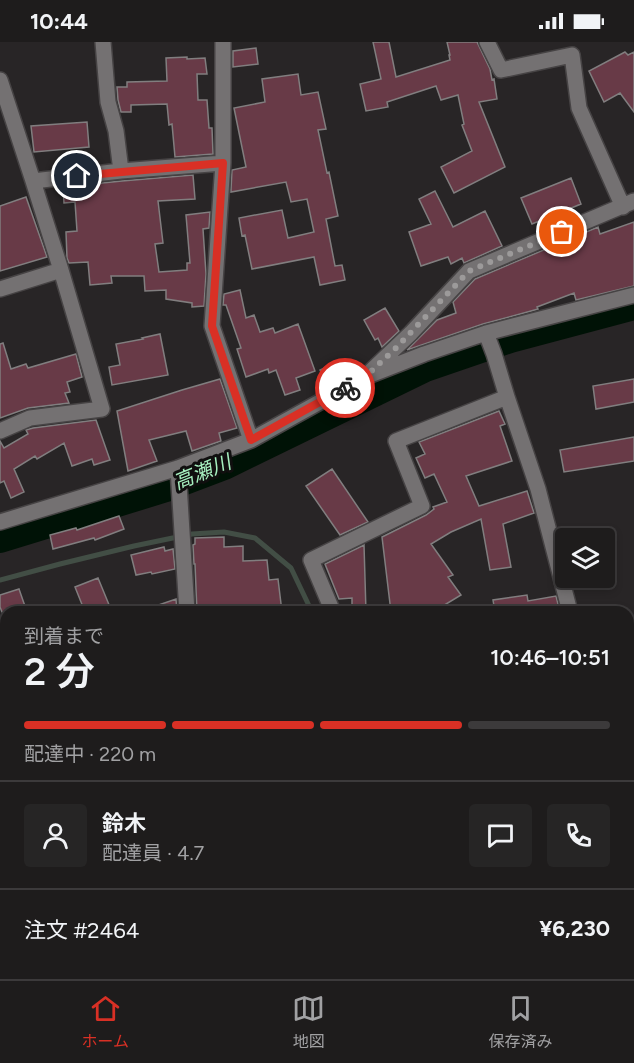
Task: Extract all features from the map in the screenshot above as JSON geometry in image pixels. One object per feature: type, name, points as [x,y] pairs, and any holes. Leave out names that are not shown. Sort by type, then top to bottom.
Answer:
[{"type":"street","points":[[103,42],[108,102],[116,131],[121,171]]},
{"type":"street","points":[[223,42],[223,163],[212,326],[251,440]]},
{"type":"street","points":[[365,377],[411,333],[469,271],[628,204],[579,108],[572,54],[501,70],[488,42]]},
{"type":"street","points":[[0,80],[61,270],[102,409],[30,418],[0,431]]},
{"type":"street","points":[[33,181],[223,163]]},
{"type":"street","points":[[0,290],[61,270]]},
{"type":"street","points":[[0,522],[178,468],[251,440],[365,377],[486,333],[634,295]]},
{"type":"street","points":[[486,333],[537,489],[568,606]]},
{"type":"street","points":[[330,606],[311,560],[422,506],[396,441],[507,397]]},
{"type":"street","points":[[178,468],[186,606]]},
{"type":"building","points":[[373,42],[389,42],[396,77],[450,60],[447,42],[477,42],[490,69],[492,80],[494,79],[497,99],[479,102],[505,167],[454,193],[441,167],[472,151],[462,125],[464,124],[458,95],[441,100],[436,86],[387,102],[388,107],[366,111],[360,84],[381,79]]},
{"type":"building","points":[[256,48],[258,64],[233,67],[233,51]]},
{"type":"building","points":[[625,52],[628,55],[634,52],[634,112],[620,93],[604,102],[589,71]]},
{"type":"building","points":[[187,57],[187,59],[205,58],[207,74],[197,74],[198,100],[207,100],[209,128],[212,128],[213,154],[175,157],[172,124],[169,125],[167,104],[131,105],[131,112],[121,112],[117,87],[127,87],[127,82],[167,81],[166,58]]},
{"type":"building","points":[[298,74],[301,95],[318,92],[326,129],[318,130],[338,216],[326,219],[335,266],[342,265],[345,280],[320,285],[314,257],[252,269],[239,218],[282,210],[288,238],[314,232],[307,199],[291,202],[286,182],[231,192],[232,170],[246,167],[234,108],[265,102],[262,79]]},
{"type":"building","points":[[87,122],[89,147],[34,152],[31,126]]},
{"type":"building","points":[[193,175],[195,199],[158,201],[163,243],[155,244],[159,272],[187,270],[187,263],[190,263],[186,215],[210,212],[209,228],[203,229],[206,274],[204,306],[192,307],[192,303],[166,299],[166,290],[145,291],[144,276],[111,276],[112,283],[90,285],[88,262],[69,263],[66,232],[77,231],[75,202],[64,203],[63,187]]},
{"type":"building","points":[[571,178],[581,204],[532,224],[521,198]]},
{"type":"building","points":[[435,191],[453,227],[485,211],[502,246],[464,263],[462,258],[451,264],[448,257],[421,266],[409,232],[431,224],[419,199]]},
{"type":"building","points":[[26,197],[47,257],[0,271],[0,206]]},
{"type":"building","points":[[634,222],[634,286],[576,300],[574,293],[537,307],[538,309],[483,324],[407,350],[437,320],[456,313],[453,302],[475,279],[598,227],[600,234]]},
{"type":"building","points":[[240,290],[246,318],[254,315],[260,332],[273,328],[275,333],[298,324],[315,371],[296,378],[300,390],[285,395],[276,370],[269,373],[268,369],[246,377],[237,349],[241,348],[226,305],[223,305],[224,294]]},
{"type":"building","points":[[385,308],[399,331],[382,347],[378,338],[375,340],[364,320]]},
{"type":"building","points":[[160,334],[168,375],[112,385],[109,367],[120,365],[116,344]]},
{"type":"building","points":[[3,343],[11,369],[26,364],[28,368],[76,354],[82,377],[67,382],[70,392],[65,393],[69,403],[28,408],[0,418],[0,344]]},
{"type":"building","points":[[340,360],[348,375],[328,386],[320,370]]},
{"type":"building","points":[[220,379],[237,428],[219,433],[221,441],[192,451],[186,431],[149,440],[157,461],[128,471],[117,411]]},
{"type":"building","points":[[634,379],[634,402],[596,409],[593,386]]},
{"type":"building","points":[[499,411],[505,424],[500,426],[512,461],[466,476],[479,506],[527,491],[534,513],[503,524],[511,567],[490,570],[481,519],[431,544],[453,575],[448,577],[461,595],[443,606],[390,606],[382,537],[426,515],[434,509],[433,507],[447,502],[434,474],[425,478],[416,458],[425,454],[419,442]]},
{"type":"building","points":[[96,420],[110,460],[94,465],[92,459],[72,466],[64,443],[37,459],[35,456],[14,469],[24,492],[11,498],[4,481],[0,483],[0,441],[4,448],[28,434],[26,430]]},
{"type":"building","points":[[634,437],[634,461],[564,472],[560,450]]},
{"type":"building","points":[[332,469],[368,522],[340,535],[306,486]]},
{"type":"building","points":[[119,516],[124,529],[95,540],[94,538],[53,549],[50,535],[76,528],[77,530]]},
{"type":"building","points":[[224,537],[224,547],[243,546],[243,561],[267,560],[269,580],[278,579],[281,606],[197,606],[193,545],[195,538]]},
{"type":"building","points":[[364,545],[366,606],[352,606],[352,598],[339,599],[325,564]]},
{"type":"building","points":[[164,547],[165,551],[173,549],[175,569],[136,575],[131,555]]},
{"type":"building","points":[[98,578],[110,606],[83,606],[75,587]]},
{"type":"building","points":[[19,589],[25,606],[0,606],[0,595]]},
{"type":"building","points":[[527,595],[528,601],[556,596],[558,606],[494,606],[493,600]]},
{"type":"building","points":[[176,599],[177,606],[156,606]]},
{"type":"waterway","name":"高瀬川","points":[[0,538],[166,487],[224,465],[425,367],[510,338],[634,305]]},
{"type":"waterway","points":[[0,580],[134,546],[192,534],[224,532],[255,538],[291,568],[309,606]]},
{"type":"way so far","points":[[345,388],[365,377],[396,348],[469,271],[562,232]]},
{"type":"route","points":[[77,176],[223,163],[212,326],[251,440],[345,388]]}]
